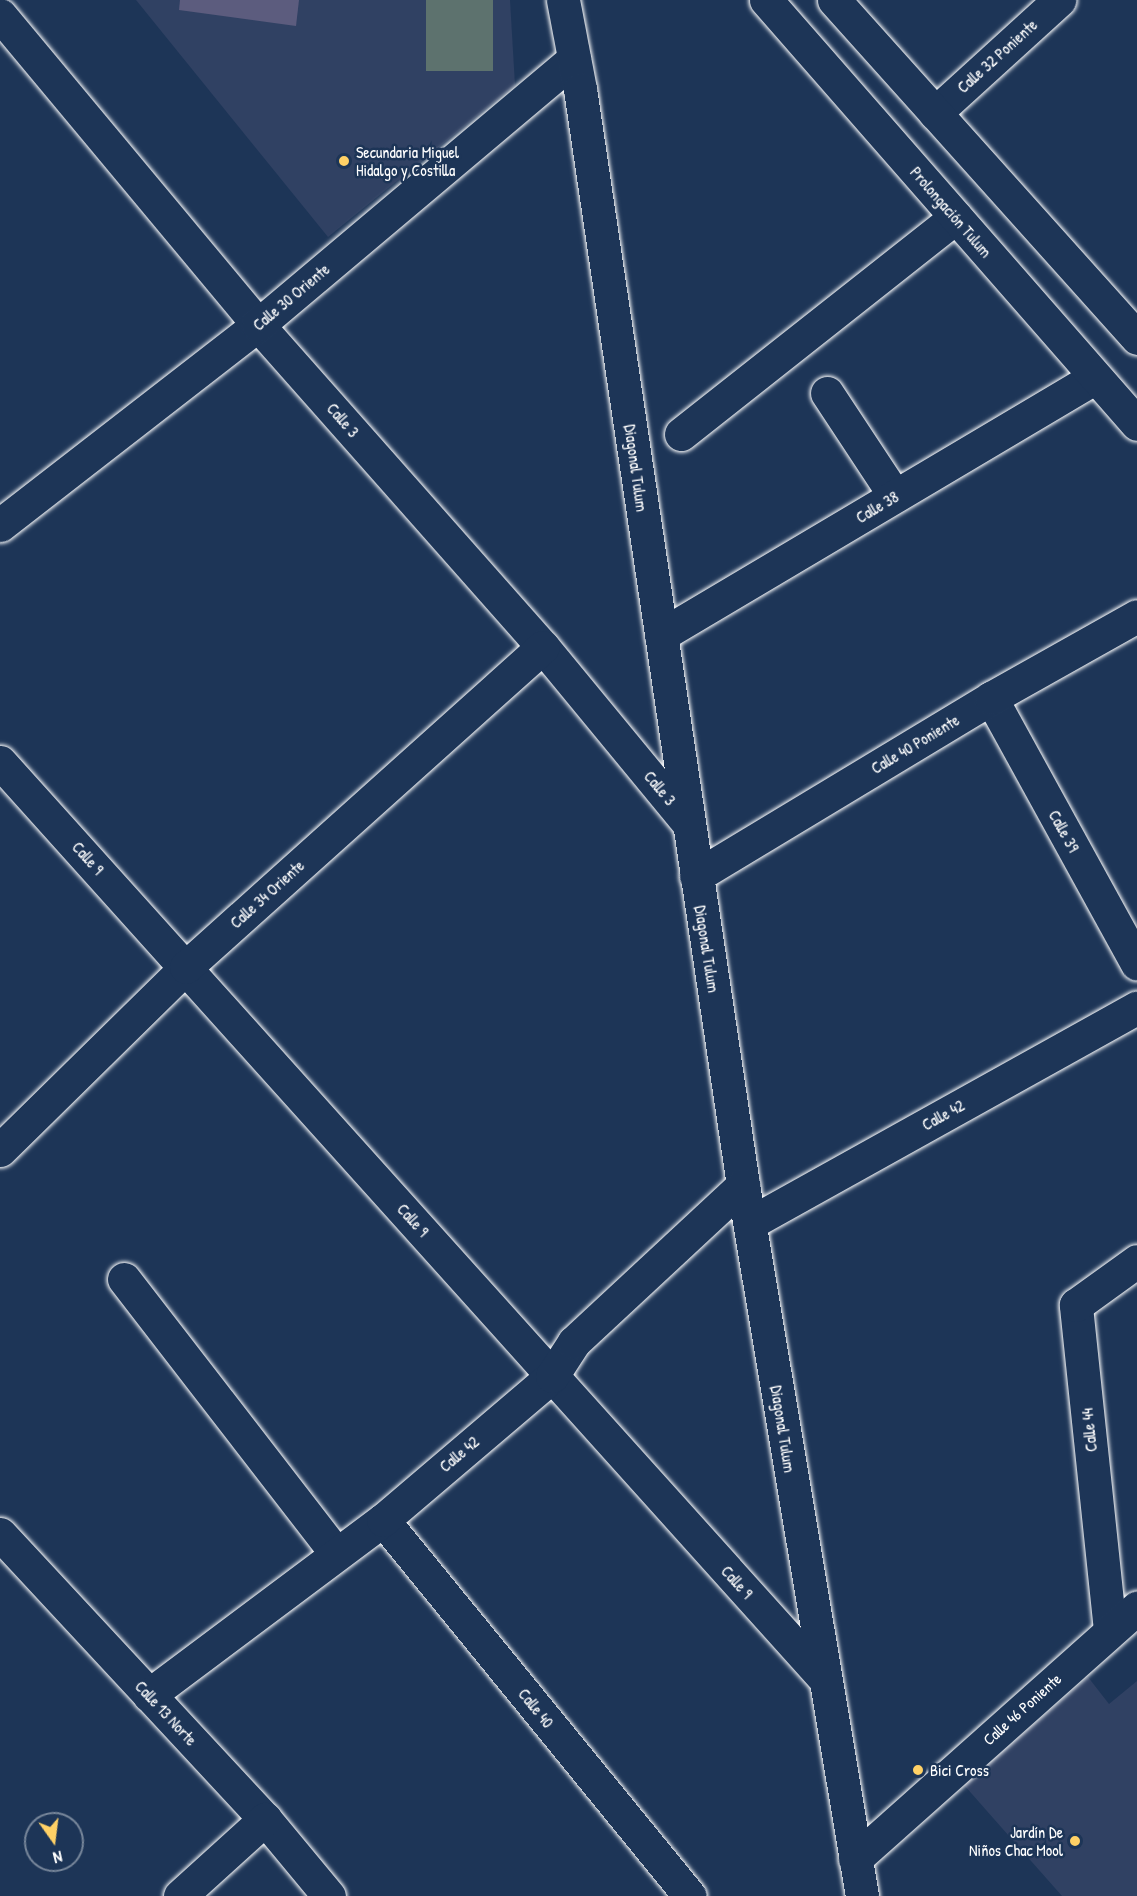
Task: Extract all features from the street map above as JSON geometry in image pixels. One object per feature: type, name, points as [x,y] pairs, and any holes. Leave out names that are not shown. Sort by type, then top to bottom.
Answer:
[{"type":"street","name":"Diagonal Tulum","points":[[563,0],[574,59],[742,1185],[862,1896]]},
{"type":"street","name":"Prolongación Tulum","points":[[766,0],[1094,378],[1137,424]]},
{"type":"street","points":[[834,0],[1137,338]]},
{"type":"street","name":"Calle 32 Poniente","points":[[935,113],[1059,0]]},
{"type":"street","name":"Calle 3","points":[[0,15],[258,325],[543,647],[688,823]]},
{"type":"street","name":"Calle 30 Oriente","points":[[4,514],[258,325],[574,59]]},
{"type":"street","points":[[681,434],[956,217]]},
{"type":"street","name":"Calle 38","points":[[661,635],[1094,378]]},
{"type":"street","points":[[827,393],[895,496]]},
{"type":"street","name":"Calle 40 Poniente","points":[[696,876],[991,698],[1137,616]]},
{"type":"street","name":"Calle 34 Oriente","points":[[0,1150],[186,967],[543,647]]},
{"type":"street","name":"Calle 39","points":[[991,698],[1137,964]]},
{"type":"street","name":"Calle 9","points":[[0,762],[824,1678]]},
{"type":"street","name":"Calle 42","points":[[750,1223],[1137,1008]]},
{"type":"street","name":"Calle 42","points":[[149,1695],[383,1520],[552,1376],[574,1342],[742,1185]]},
{"type":"street","name":"Calle 44","points":[[1110,1630],[1076,1305],[1137,1261]]},
{"type":"street","points":[[124,1279],[336,1553]]},
{"type":"street","name":"Calle 40","points":[[383,1520],[690,1896]]},
{"type":"street","name":"Calle 13 Norte","points":[[0,1534],[265,1819],[329,1896]]},
{"type":"street","name":"Calle 46 Poniente","points":[[855,1859],[1137,1608]]},
{"type":"street","points":[[180,1896],[265,1819]]},
{"type":"shaded area","name":"Secundaria Miguel Hidalgo y Costilla","points":[[136,0],[510,0],[515,85],[328,237]]},
{"type":"shaded area","name":"Jardín De Niños Chac Mool","points":[[1088,1677],[1109,1704],[1137,1681],[1137,1896],[1062,1896],[964,1785]]},
{"type":"green space","points":[[426,0],[493,0],[493,71],[426,71]]},
{"type":"building","points":[[180,0],[299,0],[296,26],[179,10]]},
{"type":"place","name":"Secundaria Miguel Hidalgo y Costilla","points":[[344,161]]},
{"type":"place","name":"Bici Cross","points":[[918,1770]]},
{"type":"place","name":"Jardín De Niños Chac Mool","points":[[1075,1841]]}]
